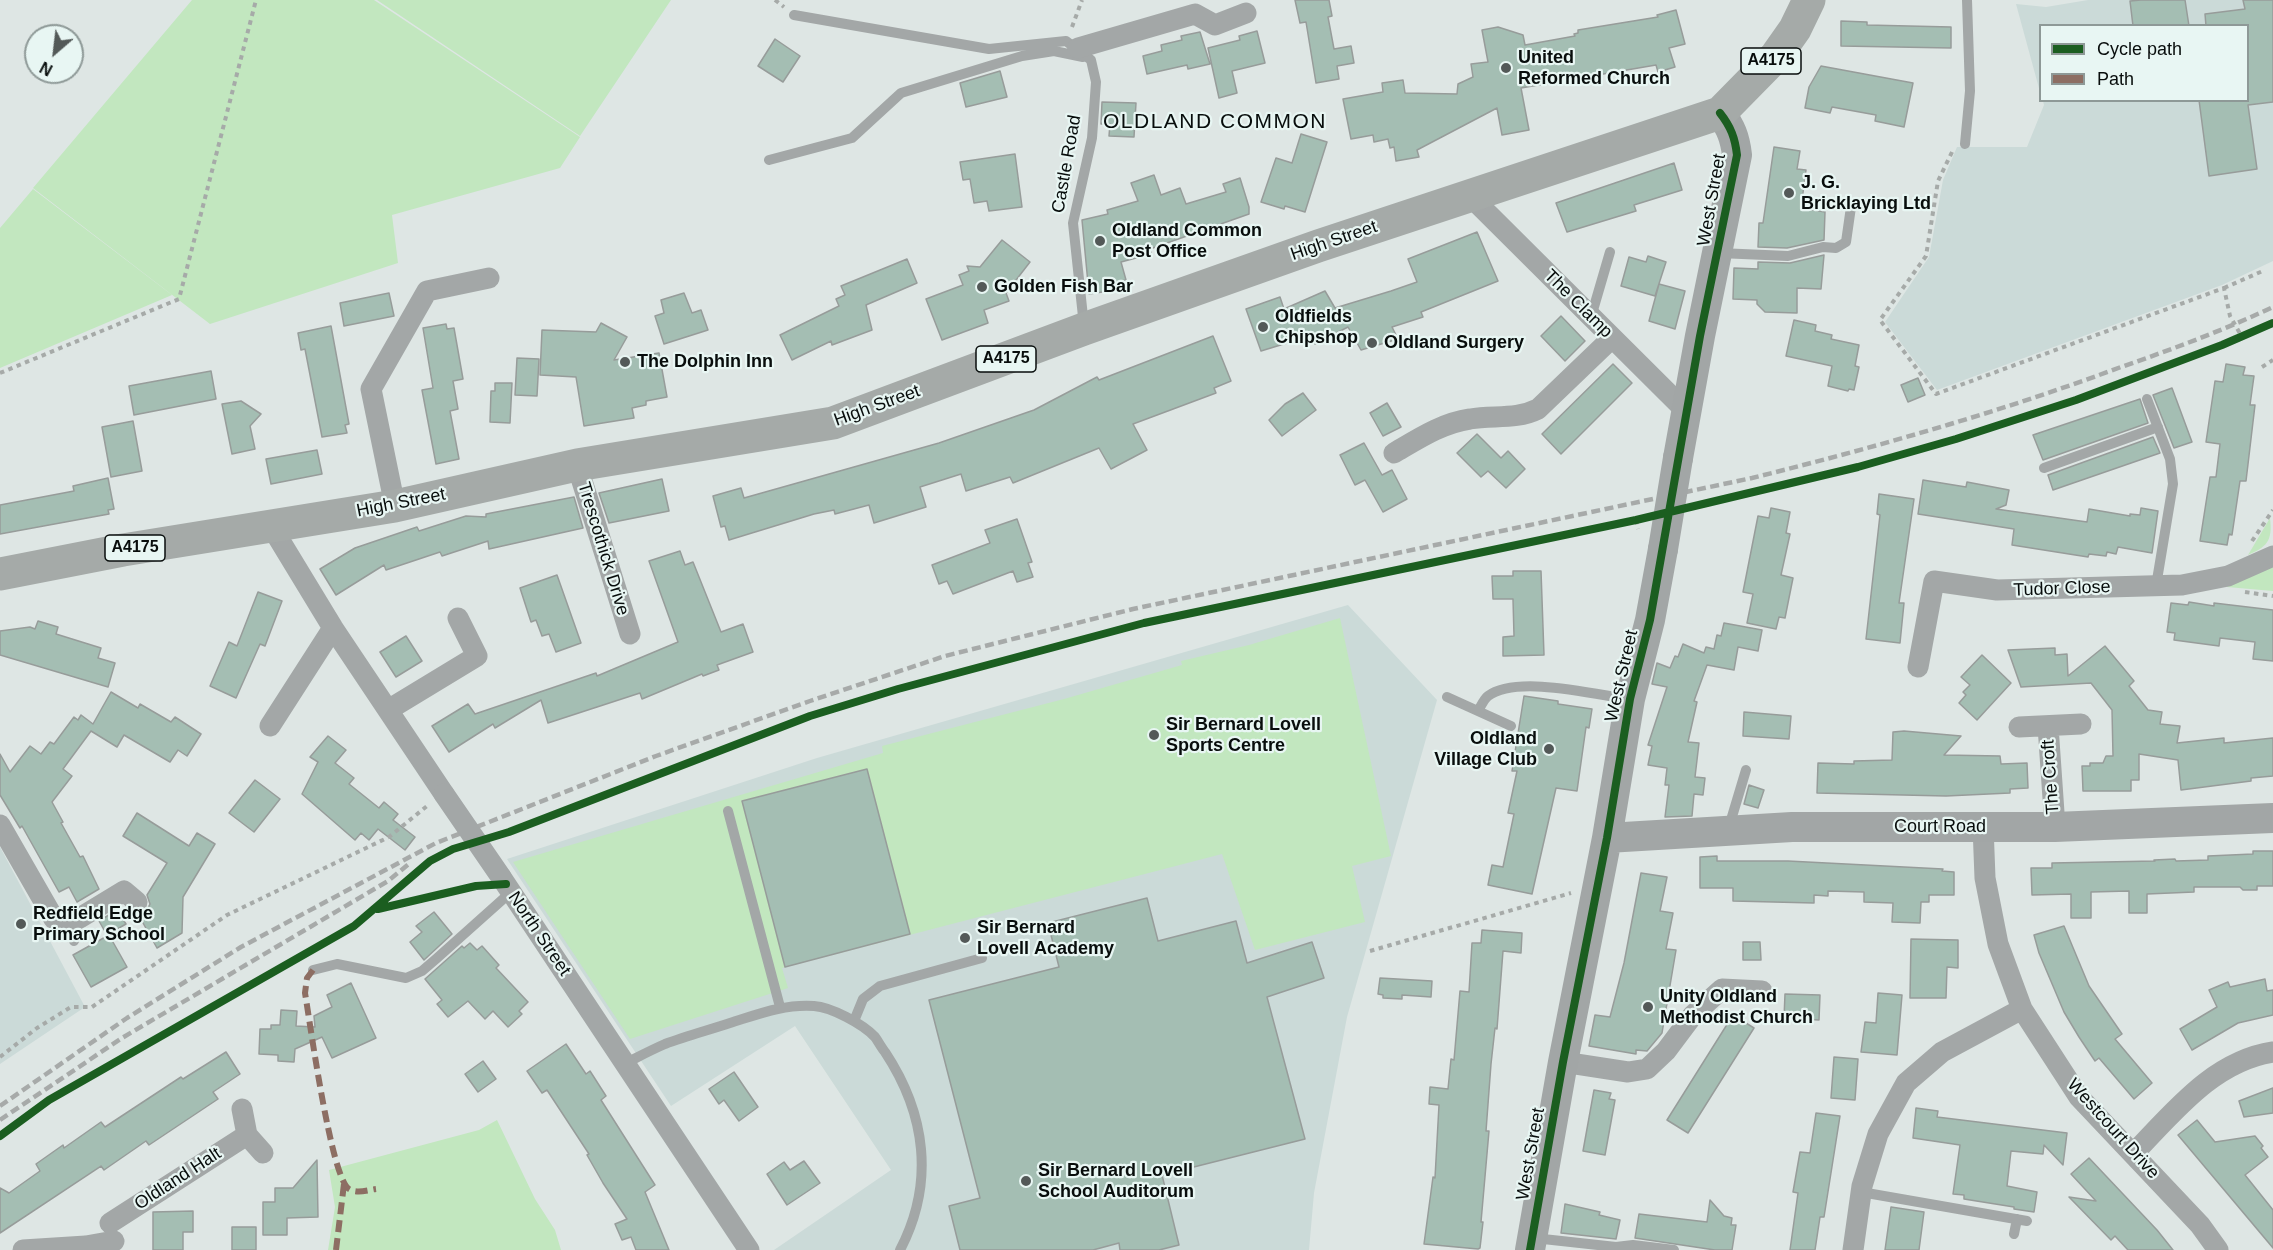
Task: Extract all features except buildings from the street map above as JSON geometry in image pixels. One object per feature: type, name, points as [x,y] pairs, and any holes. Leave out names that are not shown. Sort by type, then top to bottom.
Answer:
[{"type":"main road","name":"A4175","points":[[1720,113],[1776,56],[1795,28],[1809,0]]},
{"type":"main road","name":"High Street","points":[[0,574],[123,550],[395,506],[577,465],[833,423],[1084,329],[1469,195],[1720,113]]},
{"type":"street","points":[[1078,50],[1195,14],[1215,25],[1246,13]]},
{"type":"street","name":"West Street","points":[[1530,1244],[1607,838],[1630,699],[1650,621],[1700,336],[1719,253],[1737,155],[1731,127],[1720,113]]},
{"type":"street","name":"The Clamp","points":[[1469,195],[1687,412]]},
{"type":"street","points":[[395,506],[371,389],[427,291],[489,278]]},
{"type":"street","points":[[1394,453],[1437,428],[1471,419],[1525,416],[1539,409],[1612,338]]},
{"type":"street","name":"Trescothick Drive","points":[[577,465],[630,634]]},
{"type":"street","name":"North Street","points":[[271,526],[333,627],[749,1250]]},
{"type":"street","name":"Tudor Close","points":[[1918,667],[1934,581],[1997,590],[2182,585],[2229,576],[2273,556]]},
{"type":"street","points":[[388,710],[477,656],[458,618]]},
{"type":"street","points":[[270,726],[333,627]]},
{"type":"street","points":[[2019,727],[2081,724]]},
{"type":"street","name":"The Croft","points":[[2048,726],[2055,827]]},
{"type":"street","name":"Court Road","points":[[1607,838],[1727,830],[2055,827],[2273,818]]},
{"type":"street","points":[[0,825],[54,919],[74,931],[124,891],[137,902]]},
{"type":"street","name":"Westcourt Drive","points":[[1983,826],[1985,878],[1998,944],[2022,1009],[2079,1097],[2200,1225],[2218,1250]]},
{"type":"street","points":[[1563,1062],[1628,1072],[1647,1069],[1666,1051],[1693,1015],[1722,989],[1762,991]]},
{"type":"street","points":[[1853,1250],[1861,1192],[1878,1134],[1906,1083],[1942,1052],[2022,1009]]},
{"type":"street","points":[[2133,1154],[2179,1107],[2213,1077],[2243,1060],[2273,1052]]},
{"type":"street","points":[[242,1109],[247,1135],[263,1153]]},
{"type":"street","name":"Oldland Halt","points":[[112,1230],[247,1135]]},
{"type":"street","points":[[22,1250],[86,1246],[112,1230]]},
{"type":"lane","points":[[1965,140],[1970,91],[1967,0]]},
{"type":"lane","points":[[794,15],[989,49],[1078,50]]},
{"type":"lane","points":[[768,160],[852,138],[901,93],[1022,56],[1054,51],[1071,53],[1078,50]]},
{"type":"lane","name":"Castle Road","points":[[1078,50],[1096,82],[1092,138],[1072,223],[1084,329]]},
{"type":"lane","points":[[1719,253],[1788,256],[1823,247],[1836,248],[1846,242],[1851,207]]},
{"type":"lane","points":[[1591,317],[1610,252]]},
{"type":"lane","points":[[2147,399],[2170,459],[2173,484],[2156,586]]},
{"type":"lane","points":[[2044,468],[2158,427]]},
{"type":"lane","points":[[1478,711],[1487,697],[1501,689],[1515,686],[1630,699]]},
{"type":"lane","points":[[1447,697],[1511,726]]},
{"type":"lane","points":[[1727,830],[1746,770]]},
{"type":"lane","points":[[728,811],[780,1007]]},
{"type":"lane","points":[[313,970],[338,964],[406,978],[422,970],[436,959],[506,884]]},
{"type":"lane","points":[[854,1021],[863,999],[880,986],[982,958]]},
{"type":"lane","points":[[624,1064],[666,1044],[780,1007],[818,1006],[854,1021],[874,1036],[900,1075],[919,1127],[921,1180],[911,1228],[900,1250]]},
{"type":"lane","points":[[1861,1192],[2022,1220],[2014,1234]]},
{"type":"lane","points":[[1530,1244],[1616,1247],[1633,1245],[1674,1250]]},
{"type":"path","points":[[0,373],[179,299],[256,0]]},
{"type":"path","points":[[1078,50],[1082,0]]},
{"type":"path","points":[[1965,140],[1955,145],[1938,181],[1926,256],[1880,320],[1936,394],[2224,288],[2265,270]]},
{"type":"path","points":[[2224,288],[2229,316],[2246,335],[2246,346]]},
{"type":"path","points":[[2232,341],[2246,335]]},
{"type":"path","points":[[2259,363],[2273,360]]},
{"type":"path","points":[[2259,363],[2273,374]]},
{"type":"path","points":[[1625,523],[1648,518]]},
{"type":"path","points":[[0,1057],[37,1028],[71,1007],[92,1007],[228,915],[389,837],[443,792]]},
{"type":"path","points":[[1370,951],[1598,885]]},
{"type":"shaded area","points":[[2088,0],[2273,0],[2273,261],[2222,285],[1937,390],[1885,322],[1929,257],[1943,180],[1957,147],[2027,147],[2043,102],[2249,102],[2249,24],[2039,24],[2039,88],[2016,4],[2046,7]]},
{"type":"shaded area","name":"Sir Bernard Lovell Academy","points":[[1348,605],[1437,700],[1347,1017],[1314,1193],[1309,1250],[774,1250],[891,1170],[795,1026],[671,1106],[507,859],[817,758]]},
{"type":"shaded area","name":"Redfield Edge Primary School","points":[[0,847],[85,1007],[0,1064]]},
{"type":"green space","points":[[192,0],[374,0],[580,137],[560,168],[392,215],[398,263],[210,324],[33,188]]},
{"type":"green space","points":[[377,0],[671,0],[580,136]]},
{"type":"green space","points":[[33,189],[172,295],[0,368],[0,228]]},
{"type":"green space","points":[[2270,518],[2271,526],[2267,542],[2248,555]]},
{"type":"green space","points":[[2273,567],[2273,591],[2227,587],[2226,584]]},
{"type":"green space","name":"Sir Bernard Lovell Sports Centre","points":[[1340,618],[1391,856],[1352,866],[1365,922],[1255,950],[1222,854],[782,968],[788,988],[630,1039],[513,862],[883,753],[882,746],[1064,699],[1182,665],[1181,661],[1249,645]]},
{"type":"green space","points":[[497,1120],[535,1199],[555,1230],[561,1250],[328,1250],[335,1207],[329,1170],[479,1130]]},
{"type":"railway","points":[[0,1106],[127,1018],[241,947],[436,843],[656,756],[810,701],[945,656],[1133,609],[1752,478],[1845,454],[1984,414],[2076,383],[2198,339],[2273,307]]},
{"type":"railway","points":[[0,1120],[122,1038],[388,881],[410,863]]},
{"type":"marked path","points":[[313,970],[307,978],[305,993],[322,1098],[335,1158],[342,1179],[349,1189],[359,1191],[376,1189]]},
{"type":"marked path","points":[[336,1250],[344,1184]]},
{"type":"cycle path","points":[[1530,1250],[1563,1062],[1607,838],[1630,699],[1650,620],[1700,336],[1737,155],[1732,133],[1720,113]]},
{"type":"cycle path","points":[[0,1136],[49,1100],[354,926],[430,861],[453,849],[509,832],[810,716],[898,689],[1144,623],[1636,520],[1858,467],[1956,439],[2076,400],[2222,345],[2273,323]]},
{"type":"cycle path","points":[[378,909],[476,886],[506,884]]},
{"type":"place","name":"United Reformed Church","points":[[1506,68]]},
{"type":"place","name":"J. G. Bricklaying Ltd","points":[[1789,193]]},
{"type":"place","name":"Oldland Common Post Office","points":[[1100,241]]},
{"type":"place","name":"Golden Fish Bar","points":[[982,287]]},
{"type":"place","name":"Oldfields Chipshop","points":[[1263,327]]},
{"type":"place","name":"Oldland Surgery","points":[[1372,343]]},
{"type":"place","name":"The Dolphin Inn","points":[[625,362]]},
{"type":"place","name":"Sir Bernard Lovell Sports Centre","points":[[1154,735]]},
{"type":"place","name":"Oldland Village Club","points":[[1549,749]]},
{"type":"place","name":"Redfield Edge Primary School","points":[[21,924]]},
{"type":"place","name":"Sir Bernard Lovell Academy","points":[[965,938]]},
{"type":"place","name":"Unity Oldland Methodist Church","points":[[1648,1007]]},
{"type":"place","name":"Sir Bernard Lovell School Auditorum","points":[[1026,1181]]},
{"type":"district","name":"OLDLAND COMMON","points":[[1215,122]]}]
